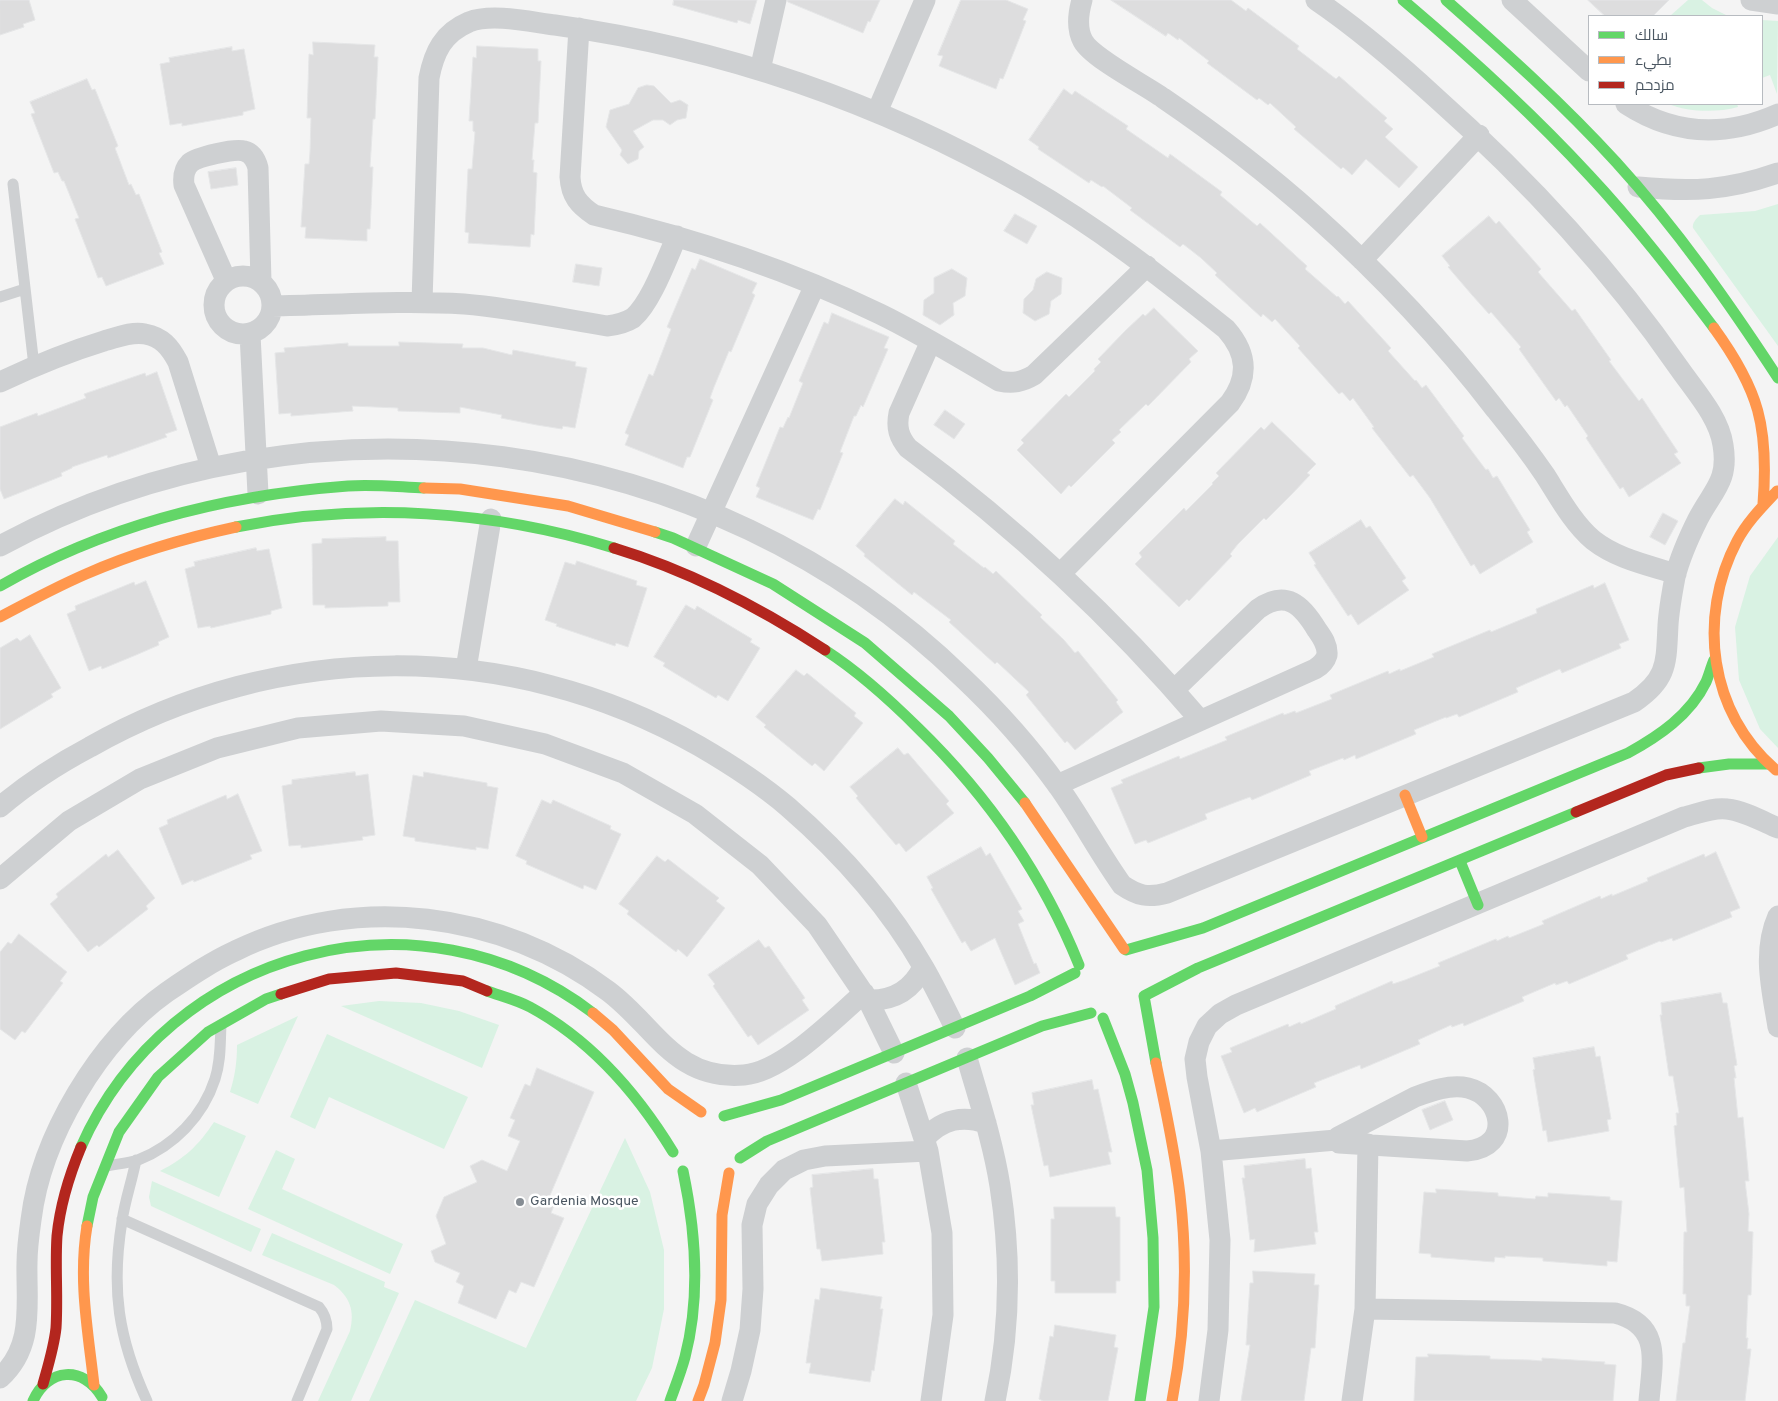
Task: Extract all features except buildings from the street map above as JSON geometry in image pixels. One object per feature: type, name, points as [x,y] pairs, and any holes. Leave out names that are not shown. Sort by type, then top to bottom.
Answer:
[{"type":"street","points":[[760,70],[776,0]]},
{"type":"street","points":[[877,112],[925,0]]},
{"type":"street","points":[[1082,0],[1078,14],[1078,28],[1083,42],[1093,53],[1161,96],[1214,134],[1315,216],[1362,260],[1409,308],[1460,365],[1530,455],[1582,529],[1604,548],[1617,555],[1676,574]]},
{"type":"street","points":[[0,546],[66,514],[162,480],[211,467],[256,459],[333,450],[410,448],[487,453],[563,466],[628,483],[712,512],[778,544],[844,582],[905,627],[962,677],[1015,731],[1058,785],[1122,884],[1132,892],[1144,896],[1156,896],[1634,702],[1648,693],[1658,681],[1665,666],[1668,650],[1670,599],[1676,574],[1686,544],[1699,516],[1717,490],[1722,475],[1723,443],[1718,428],[1711,414],[1659,339],[1603,268],[1543,200],[1479,135],[1402,67],[1316,0]]},
{"type":"street","points":[[1402,0],[1451,40],[1526,108],[1596,181],[1661,258],[1722,340],[1741,368],[1757,409],[1764,434],[1766,469],[1763,504]]},
{"type":"street","points":[[1446,0],[1504,51],[1572,116],[1638,187],[1717,288],[1778,378]]},
{"type":"street","points":[[1512,0],[1588,70]]},
{"type":"street","points":[[1751,0],[1778,4]]},
{"type":"street","points":[[422,302],[429,78],[432,59],[441,43],[454,30],[471,21],[489,18],[579,28],[640,39],[760,70],[877,112],[964,152],[1027,187],[1088,225],[1147,266],[1226,329],[1235,340],[1241,352],[1244,366],[1243,379],[1238,392],[1230,403],[1061,573]]},
{"type":"street","points":[[579,28],[570,178],[571,189],[576,200],[584,209],[594,215],[677,236],[746,258],[815,285],[881,315],[931,341],[999,381],[1011,383],[1023,381],[1034,374],[1147,266]]},
{"type":"street","points":[[1628,105],[1661,122],[1686,129],[1711,131],[1736,128],[1760,122],[1778,114]]},
{"type":"street","points":[[1362,260],[1479,135]]},
{"type":"street","points":[[226,280],[184,185],[183,177],[190,163],[197,159],[237,150],[251,154],[256,160],[258,168],[260,282]]},
{"type":"street","points":[[1638,187],[1676,191],[1716,189],[1754,182],[1778,173]]},
{"type":"street","points":[[272,306],[422,302],[465,304],[509,309],[607,326],[620,324],[631,319],[641,310],[677,236]]},
{"type":"street","points":[[234,276],[244,276],[260,282],[267,288],[271,297],[272,306],[269,318],[261,328],[250,334],[238,334],[227,330],[218,322],[214,311],[214,300],[218,289],[226,280],[234,276]]},
{"type":"street","points":[[696,546],[815,285]]},
{"type":"street","points":[[0,382],[34,366],[127,334],[143,333],[158,338],[170,348],[178,362],[211,467]]},
{"type":"street","points":[[250,334],[258,494]]},
{"type":"street","points":[[931,341],[899,413],[897,423],[898,432],[902,440],[908,448],[987,508],[1061,573],[1113,624],[1200,720]]},
{"type":"street","points":[[0,586],[57,556],[158,518],[258,494],[318,488],[428,485],[483,490],[538,498],[592,511],[644,527],[696,546],[757,575],[787,592],[831,619],[912,680],[984,752],[1046,833],[1089,901],[1125,950],[1140,962]]},
{"type":"street","points":[[1778,490],[1763,504],[1742,530],[1726,560],[1716,592],[1713,618],[1714,660],[1724,698],[1742,733],[1768,764],[1778,772]]},
{"type":"street","points":[[0,617],[65,584],[132,556],[202,535],[273,521],[346,513],[418,512],[491,519],[568,533],[651,559],[714,584],[774,616],[846,664],[906,715],[960,770],[1008,831],[1050,896],[1064,925],[1078,969],[1030,996],[955,1028],[768,1104],[724,1116]]},
{"type":"street","points":[[466,669],[491,519]]},
{"type":"street","points":[[1058,785],[1320,666],[1327,655],[1327,648],[1325,642],[1301,607],[1284,600],[1265,604],[1174,690]]},
{"type":"street","points":[[1107,947],[1125,950],[1202,928],[1628,752],[1652,740],[1673,724],[1691,705],[1706,683],[1714,660]]},
{"type":"street","points":[[0,807],[60,763],[122,728],[187,701],[255,681],[325,669],[395,665],[466,669],[536,681],[604,702],[668,729],[730,764],[787,806],[838,854],[884,908],[923,967],[955,1028]]},
{"type":"street","points":[[0,879],[69,821],[140,779],[217,748],[298,728],[381,721],[464,726],[545,744],[623,773],[695,814],[760,865],[817,925],[866,997],[894,1053]]},
{"type":"street","points":[[1131,1012],[1144,996],[1198,968],[1666,775],[1716,764],[1742,762],[1768,764]]},
{"type":"street","points":[[1405,795],[1422,837]]},
{"type":"street","points":[[1209,1401],[1218,1330],[1220,1240],[1211,1151],[1195,1059],[1199,1042],[1207,1026],[1220,1014],[1236,1005],[1684,817],[1725,809],[1744,813],[1778,828]]},
{"type":"street","points":[[1460,860],[1478,905]]},
{"type":"street","points":[[1778,916],[1772,934],[1769,958],[1778,1027]]},
{"type":"street","points":[[0,1378],[8,1371],[20,1351],[27,1329],[27,1260],[31,1217],[41,1174],[56,1133],[76,1094],[101,1058],[130,1024],[162,995],[198,970],[237,949],[278,934],[321,922],[365,917],[408,917],[452,922],[495,932],[536,948],[575,968],[611,993],[673,1054],[695,1068],[720,1075],[747,1075],[772,1068],[866,997],[880,1000],[902,993],[911,986],[923,967]]},
{"type":"street","points":[[44,1384],[54,1342],[56,1321],[56,1243],[66,1188],[86,1135],[114,1086],[150,1042],[193,1006],[242,977],[294,956],[350,945],[406,943],[462,951],[516,968],[566,994],[612,1028],[667,1088],[696,1114],[716,1113],[724,1116],[735,1125]]},
{"type":"street","points":[[94,1385],[83,1289],[87,1227],[103,1167],[119,1133],[139,1100],[170,1064],[191,1044],[221,1022],[262,1000],[305,984],[350,975],[405,973],[442,977],[486,988],[528,1006],[567,1030],[602,1060],[648,1113],[673,1152],[675,1159],[687,1174],[696,1258],[694,1309],[685,1359],[670,1401]]},
{"type":"street","points":[[1146,978],[1144,996],[1176,1170],[1182,1222],[1184,1275],[1182,1327],[1177,1379],[1172,1401]]},
{"type":"street","points":[[716,1179],[729,1173],[736,1166],[741,1153],[906,1083],[1088,1010],[1108,1018],[1133,1103],[1146,1170],[1154,1238],[1154,1307],[1140,1401]]},
{"type":"street","points":[[967,1058],[986,1124],[1000,1186],[1007,1249],[1007,1312],[1001,1375],[995,1401]]},
{"type":"street","points":[[906,1083],[926,1144],[942,1232],[943,1315],[930,1401]]},
{"type":"street","points":[[1211,1151],[1336,1140],[1339,1143],[1468,1151],[1478,1150],[1488,1146],[1495,1139],[1498,1130],[1497,1116],[1491,1104],[1481,1094],[1469,1088],[1455,1087],[1428,1092],[1415,1097],[1338,1137],[1336,1140]]},
{"type":"street","points":[[926,1144],[932,1129],[953,1119],[964,1118],[986,1124]]},
{"type":"street","points":[[673,1152],[675,1136]]},
{"type":"street","points":[[732,1401],[750,1330],[754,1289],[752,1225],[757,1204],[768,1185],[784,1170],[804,1160],[926,1144]]},
{"type":"street","points":[[1352,1401],[1365,1310],[1368,1144]]},
{"type":"street","points":[[698,1401],[715,1343],[721,1300],[722,1215],[729,1173]]},
{"type":"street","points":[[1365,1310],[1615,1314],[1627,1316],[1646,1331],[1651,1342],[1649,1401]]},
{"type":"street","points":[[32,1400],[44,1384],[53,1377],[64,1374],[86,1378],[101,1394],[103,1401]]},
{"type":"lane","points":[[13,184],[34,366]]},
{"type":"lane","points":[[0,297],[25,289]]},
{"type":"lane","points":[[103,1167],[136,1160],[154,1153],[170,1143],[197,1116],[215,1078],[220,1056],[221,1022]]},
{"type":"lane","points":[[136,1160],[122,1219],[116,1283],[118,1309],[125,1348],[147,1401]]},
{"type":"lane","points":[[122,1219],[319,1307],[327,1321],[327,1329],[297,1401]]},
{"type":"green space","points":[[1688,0],[1702,0],[1726,15],[1671,15]]},
{"type":"green space","points":[[1763,20],[1778,21],[1777,94],[1770,75],[1763,78]]},
{"type":"green space","points":[[1671,105],[1737,105],[1738,107],[1703,111]]},
{"type":"green space","points":[[1778,204],[1778,346],[1693,226],[1700,215],[1755,211]]},
{"type":"green space","points":[[1778,537],[1778,748],[1760,729],[1739,680],[1735,627],[1750,576]]},
{"type":"green space","points":[[379,1001],[421,1003],[459,1011],[499,1025],[482,1068],[341,1006]]},
{"type":"green space","points":[[298,1016],[258,1104],[230,1092],[237,1057],[237,1045]]},
{"type":"green space","points":[[327,1034],[468,1097],[444,1149],[329,1097],[315,1129],[290,1117]]},
{"type":"green space","points":[[214,1122],[246,1136],[219,1197],[160,1171],[190,1151]]},
{"type":"green space","points":[[625,1138],[650,1192],[664,1250],[664,1309],[652,1368],[636,1401],[369,1401],[415,1300],[526,1348]]},
{"type":"green space","points":[[276,1150],[295,1159],[282,1189],[403,1244],[390,1274],[248,1209]]},
{"type":"green space","points":[[152,1181],[261,1229],[251,1252],[151,1206],[149,1197]]},
{"type":"green space","points":[[272,1233],[385,1282],[384,1287],[399,1293],[351,1401],[318,1401],[350,1331],[352,1317],[350,1305],[344,1294],[334,1285],[262,1255]]},
{"type":"traffic: fast","points":[[1403,0],[1499,84],[1606,193],[1669,269],[1714,328]]},
{"type":"traffic: fast","points":[[1446,0],[1554,99],[1638,187],[1702,267],[1778,378]]},
{"type":"traffic: fast","points":[[0,586],[82,546],[168,516],[257,497],[303,490],[376,485],[424,488]]},
{"type":"traffic: fast","points":[[236,527],[283,519],[331,514],[427,514],[521,525],[568,535],[614,548]]},
{"type":"traffic: fast","points":[[655,532],[673,538],[773,584],[865,643],[949,716],[988,758],[1025,803]]},
{"type":"traffic: fast","points":[[825,650],[838,658],[885,696],[944,754],[968,781],[1031,868],[1064,931],[1079,965]]},
{"type":"traffic: fast","points":[[1126,950],[1203,928],[1628,753],[1673,724],[1691,705],[1706,682],[1714,660]]},
{"type":"traffic: fast","points":[[1699,768],[1729,764],[1768,764]]},
{"type":"traffic: fast","points":[[1156,1063],[1144,996],[1198,968],[1576,812]]},
{"type":"traffic: fast","points":[[1460,861],[1478,905]]},
{"type":"traffic: fast","points":[[81,1147],[121,1079],[174,1024],[236,982],[305,956],[378,945],[452,950],[525,973],[593,1013]]},
{"type":"traffic: fast","points":[[724,1116],[781,1100],[1030,996],[1075,973]]},
{"type":"traffic: fast","points":[[487,991],[530,1007],[552,1020],[593,1052],[628,1089],[673,1152]]},
{"type":"traffic: fast","points":[[87,1226],[93,1197],[119,1132],[158,1077],[208,1032],[266,999],[281,994]]},
{"type":"traffic: fast","points":[[740,1158],[767,1141],[1042,1026],[1091,1013]]},
{"type":"traffic: fast","points":[[1103,1018],[1125,1074],[1147,1170],[1153,1238],[1154,1307],[1140,1401]]},
{"type":"traffic: fast","points":[[670,1401],[683,1363],[690,1334],[695,1288],[694,1241],[683,1171]]},
{"type":"traffic: fast","points":[[33,1401],[39,1390],[47,1382],[56,1377],[66,1375],[85,1379],[102,1397]]},
{"type":"traffic: slow","points":[[1714,328],[1741,371],[1758,410],[1764,453],[1763,504]]},
{"type":"traffic: slow","points":[[424,488],[460,489],[568,506],[655,532]]},
{"type":"traffic: slow","points":[[1776,770],[1753,747],[1736,721],[1724,693],[1716,663],[1714,632],[1717,601],[1724,570],[1741,534],[1777,491]]},
{"type":"traffic: slow","points":[[0,617],[64,584],[123,559],[179,541],[236,527]]},
{"type":"traffic: slow","points":[[1405,795],[1422,837]]},
{"type":"traffic: slow","points":[[1025,803],[1124,949]]},
{"type":"traffic: slow","points":[[593,1013],[613,1030],[668,1089],[701,1112]]},
{"type":"traffic: slow","points":[[1156,1063],[1170,1129],[1180,1195],[1184,1247],[1184,1298],[1180,1350],[1172,1401]]},
{"type":"traffic: slow","points":[[698,1401],[715,1343],[721,1300],[722,1215],[729,1173]]},
{"type":"traffic: slow","points":[[87,1226],[83,1266],[94,1385]]},
{"type":"traffic: jam","points":[[614,548],[697,579],[775,619],[825,650]]},
{"type":"traffic: jam","points":[[1576,812],[1666,775],[1699,768]]},
{"type":"traffic: jam","points":[[281,994],[329,979],[396,973],[463,981],[487,991]]},
{"type":"traffic: jam","points":[[43,1384],[56,1328],[56,1247],[58,1224],[66,1191],[81,1147]]},
{"type":"place","name":"Gardenia Mosque","points":[[520,1202]]}]
